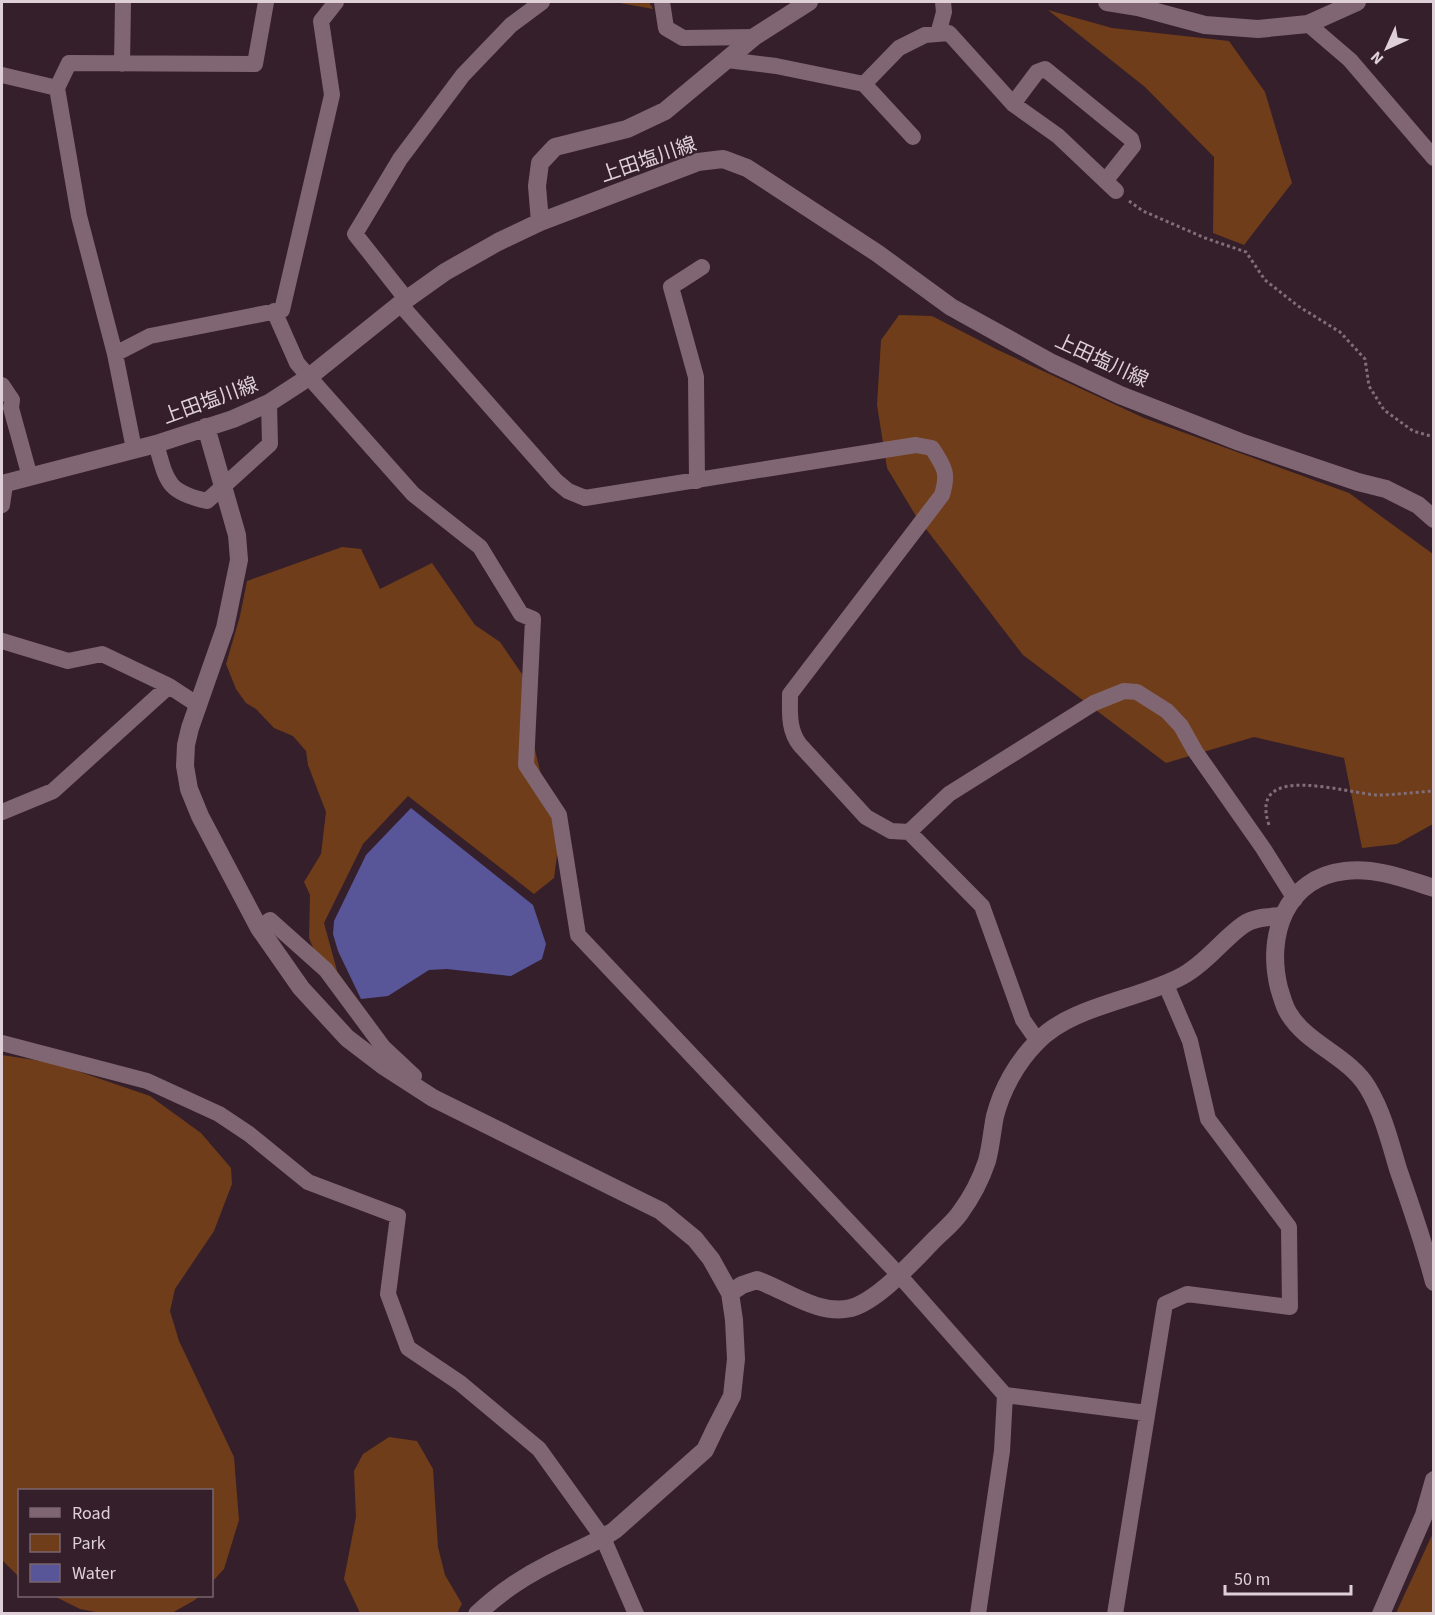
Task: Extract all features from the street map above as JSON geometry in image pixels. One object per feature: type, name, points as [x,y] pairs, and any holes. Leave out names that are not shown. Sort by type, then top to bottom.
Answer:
[{"type":"street","points":[[122,64],[123,2]]},
{"type":"street","points":[[134,449],[115,354],[79,216],[57,88],[69,63],[255,64],[266,2]]},
{"type":"street","points":[[115,354],[150,336],[282,309],[332,95],[321,21],[336,2]]},
{"type":"street","points":[[542,2],[511,25],[463,75],[400,159],[355,234],[404,302],[516,437],[568,491],[585,498],[916,445],[932,448],[943,466],[947,480],[942,495],[790,694],[790,724],[795,739],[866,817],[891,831],[909,832],[982,906],[1023,1020],[1038,1041]]},
{"type":"street","points":[[662,2],[666,28],[683,38],[753,37]]},
{"type":"street","points":[[540,222],[537,186],[540,163],[555,147],[627,129],[665,111],[753,37],[809,2]]},
{"type":"street","points":[[938,34],[944,12],[943,2]]},
{"type":"street","points":[[1107,2],[1138,7],[1205,25],[1258,29],[1308,24],[1357,2]]},
{"type":"street","points":[[1308,24],[1350,60],[1434,158]]},
{"type":"street","points":[[864,84],[900,48],[925,35],[950,33],[964,52],[1012,104],[1058,136],[1111,186],[1133,146],[1131,139],[1045,69],[1037,72],[1012,104]]},
{"type":"street","points":[[727,60],[776,66],[864,84],[913,137]]},
{"type":"street","points":[[2,75],[57,88]]},
{"type":"street","name":"上田塩川線","points":[[3,484],[156,444],[233,419],[269,403],[309,377],[445,272],[498,242],[540,222],[698,162],[723,159],[747,168],[774,185],[877,253],[951,307],[1052,363],[1120,395],[1240,442],[1358,482],[1386,489],[1418,506],[1434,519]]},
{"type":"street","points":[[697,481],[696,377],[671,287],[702,267]]},
{"type":"street","points":[[274,311],[297,363],[413,494],[480,547],[521,614],[533,619],[526,765],[559,815],[578,935],[899,1275],[1005,1395],[1147,1413]]},
{"type":"street","points":[[2,385],[12,400],[11,408],[30,477]]},
{"type":"street","points":[[156,444],[167,480],[185,496],[207,501],[270,444],[269,403]]},
{"type":"street","points":[[206,427],[237,536],[238,560],[225,628],[186,745],[185,766],[189,789],[200,816],[259,928],[301,988],[347,1038],[433,1098],[661,1211],[696,1239],[711,1259],[730,1293],[736,1359],[732,1395],[705,1450],[615,1530],[516,1583],[491,1600],[477,1614]]},
{"type":"street","points":[[2,505],[3,484]]},
{"type":"street","points":[[2,641],[68,661],[102,654],[169,686],[198,705]]},
{"type":"street","points":[[2,812],[53,791],[169,686]]},
{"type":"street","points":[[909,832],[949,794],[1094,703],[1125,691],[1137,692],[1167,711],[1181,726],[1195,752],[1263,848],[1295,899]]},
{"type":"street","points":[[1434,888],[1374,871],[1345,871],[1321,877],[1304,888],[1282,915],[1276,932],[1276,975],[1289,1014],[1307,1034],[1350,1066],[1367,1087],[1381,1115],[1434,1282]]},
{"type":"street","points":[[730,1293],[742,1285],[757,1280],[812,1305],[850,1308],[869,1299],[899,1275],[959,1215],[976,1189],[987,1161],[1002,1094],[1012,1074],[1038,1041],[1072,1017],[1166,985],[1198,965],[1244,924],[1260,918],[1282,915]]},
{"type":"street","points":[[259,928],[270,920],[326,970],[383,1047],[414,1076],[411,1084]]},
{"type":"street","points":[[1114,1614],[1165,1304],[1187,1294],[1290,1307],[1289,1227],[1208,1119],[1190,1041],[1166,985]]},
{"type":"street","points":[[2,1043],[147,1081],[219,1114],[249,1134],[308,1182],[398,1216],[388,1294],[408,1348],[460,1383],[539,1449],[603,1538],[636,1614]]},
{"type":"street","points":[[978,1614],[1002,1451],[1005,1395]]},
{"type":"street","points":[[1381,1614],[1424,1515],[1434,1480]]},
{"type":"path","points":[[1111,186],[1143,211],[1205,238],[1246,252],[1265,280],[1298,306],[1340,332],[1365,359],[1369,386],[1384,410],[1413,431],[1434,437]]},
{"type":"path","points":[[1263,848],[1272,835],[1264,813],[1266,799],[1278,788],[1315,785],[1377,795],[1434,791]]},
{"type":"green space","points":[[616,2],[649,2],[653,9],[620,3]]},
{"type":"green space","points":[[1048,10],[1112,28],[1229,41],[1265,92],[1292,183],[1244,245],[1213,233],[1214,157],[1145,87]]},
{"type":"green space","points":[[899,315],[932,316],[998,350],[1144,418],[1349,493],[1433,554],[1433,824],[1397,844],[1362,848],[1344,758],[1254,737],[1166,763],[1023,655],[916,516],[887,468],[877,405],[881,340]]},
{"type":"green space","points":[[342,547],[361,549],[380,589],[432,563],[475,625],[500,642],[522,674],[531,733],[540,771],[560,833],[554,878],[534,894],[408,796],[363,844],[324,923],[339,978],[314,950],[309,938],[310,895],[304,882],[321,854],[326,812],[308,765],[306,751],[293,736],[274,728],[256,709],[246,703],[236,689],[226,664],[247,581]]},
{"type":"green space","points":[[2,1055],[54,1063],[150,1096],[201,1133],[231,1168],[232,1184],[214,1231],[175,1289],[170,1311],[179,1341],[234,1457],[239,1520],[224,1569],[213,1581],[213,1489],[18,1489],[18,1576],[2,1560]]},
{"type":"green space","points":[[389,1437],[417,1441],[433,1469],[438,1547],[445,1575],[462,1604],[457,1613],[360,1613],[344,1579],[356,1517],[354,1471],[363,1454]]},
{"type":"green space","points":[[1433,1533],[1433,1613],[1396,1613]]},
{"type":"green space","points":[[56,1597],[198,1597],[170,1614],[101,1613],[80,1609]]},
{"type":"water","points":[[411,808],[533,905],[546,944],[542,959],[511,976],[447,969],[429,970],[388,996],[361,999],[338,951],[333,934],[334,921],[366,855]]}]
